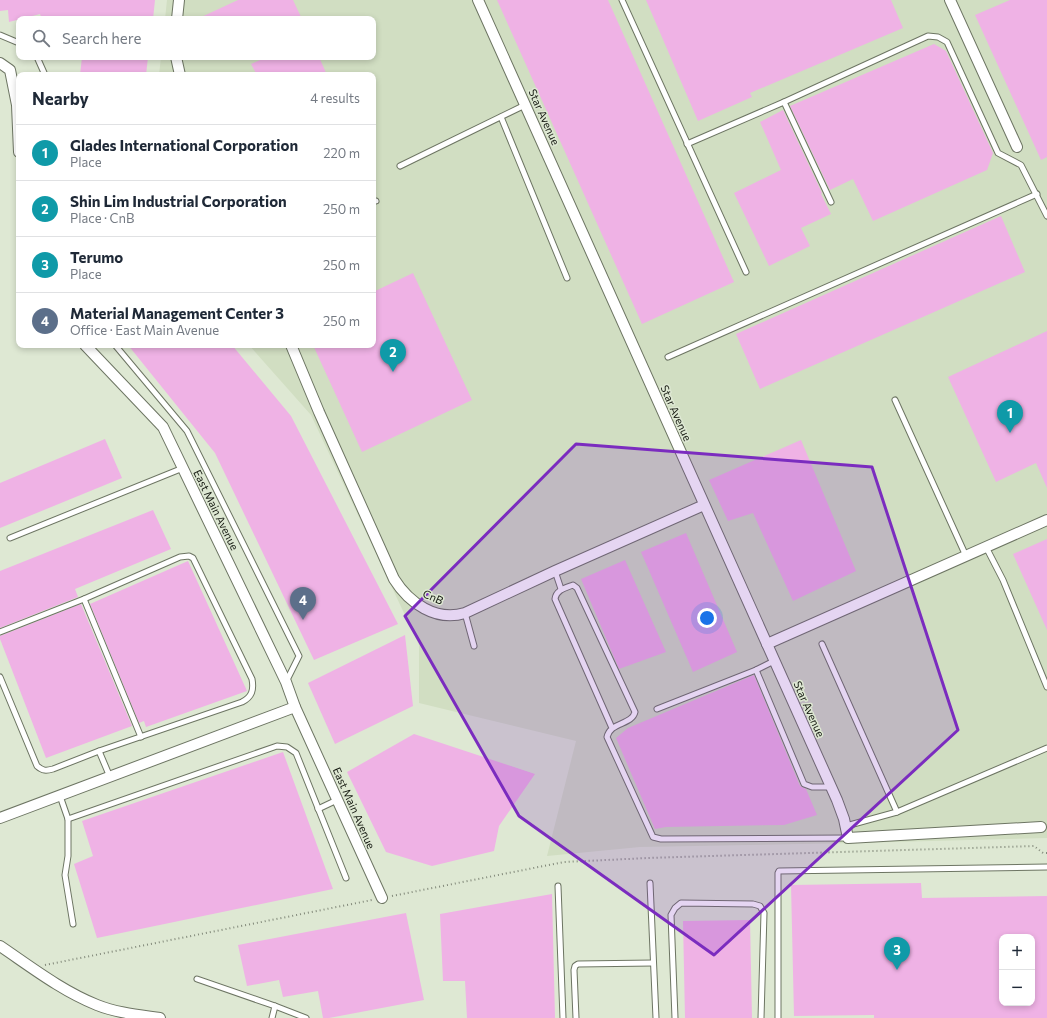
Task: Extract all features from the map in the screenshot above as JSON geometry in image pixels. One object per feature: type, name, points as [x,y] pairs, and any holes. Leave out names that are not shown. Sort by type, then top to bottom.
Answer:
[{"type":"street","points":[[177,16],[179,0]]},
{"type":"street","name":"Star Avenue","points":[[478,0],[841,810],[848,838]]},
{"type":"street","points":[[950,0],[1017,147]]},
{"type":"street","points":[[177,60],[179,72]]},
{"type":"street","points":[[0,63],[10,70],[16,96]]},
{"type":"street","name":"East Main Avenue","points":[[88,348],[163,427],[286,682],[295,707],[382,898]]},
{"type":"street","name":"CnB","points":[[292,348],[318,412],[390,572],[398,585],[411,600],[428,610],[446,615],[456,615],[465,612],[704,506]]},
{"type":"street","points":[[767,644],[1047,520]]},
{"type":"street","points":[[0,818],[110,778],[295,707]]},
{"type":"street","points":[[848,838],[1042,827]]},
{"type":"street","points":[[0,946],[68,992],[98,1005],[121,1012],[160,1018]]},
{"type":"street","points":[[121,1012],[132,1018]]},
{"type":"lane","points":[[622,0],[746,272]]},
{"type":"lane","points":[[0,35],[16,42]]},
{"type":"lane","points":[[688,144],[928,36],[938,37],[947,42],[998,153],[1021,165],[1047,216]]},
{"type":"lane","points":[[38,60],[44,72]]},
{"type":"lane","points":[[784,102],[831,202]]},
{"type":"lane","points":[[400,166],[525,105]]},
{"type":"lane","points":[[501,117],[567,278]]},
{"type":"lane","points":[[668,357],[1037,194]]},
{"type":"lane","points":[[118,348],[187,431],[299,656],[286,682]]},
{"type":"lane","points":[[896,400],[966,556]]},
{"type":"lane","points":[[10,538],[183,468]]},
{"type":"lane","points":[[986,546],[1003,580],[1047,687]]},
{"type":"lane","points":[[0,632],[84,599],[180,557],[189,556],[196,562],[254,685],[252,693],[248,699],[242,702],[99,751],[46,771],[41,770],[34,761],[0,677]]},
{"type":"lane","points":[[555,571],[561,589]]},
{"type":"lane","points":[[612,728],[555,599],[555,595],[561,589],[573,585],[577,588],[635,712],[632,718],[612,728],[608,732],[607,737],[653,837],[657,839],[848,838]]},
{"type":"lane","points":[[84,599],[140,737]]},
{"type":"lane","points":[[465,612],[474,646]]},
{"type":"lane","points":[[822,644],[898,812]]},
{"type":"lane","points":[[657,710],[756,670],[774,661]]},
{"type":"lane","points":[[756,670],[804,784],[808,787],[830,786]]},
{"type":"lane","points":[[68,819],[277,746],[288,747],[296,753],[346,878]]},
{"type":"lane","points":[[846,826],[898,812],[1047,748]]},
{"type":"lane","points":[[99,751],[110,778]]},
{"type":"lane","points":[[60,796],[68,819],[68,856],[65,875],[72,924]]},
{"type":"lane","points":[[318,809],[337,800]]},
{"type":"lane","points":[[778,1018],[779,871],[1047,867]]},
{"type":"lane","points":[[650,883],[656,1018]]},
{"type":"lane","points":[[558,886],[563,1018]]},
{"type":"lane","points":[[675,1018],[671,915],[675,908],[681,903],[753,904],[760,906],[764,913],[761,1018]]},
{"type":"lane","points":[[576,1018],[575,966],[578,964],[653,963]]},
{"type":"lane","points":[[197,979],[306,1018]]},
{"type":"lane","points":[[272,1018],[275,1006]]},
{"type":"path","points":[[31,968],[564,862],[1034,846],[1043,853],[1047,853]]},
{"type":"highlighted area","points":[[576,444],[872,467],[958,730],[714,955],[519,816],[405,616]]},
{"type":"shaded area","points":[[167,0],[1047,0],[1047,838],[640,847],[547,856],[576,741],[419,703],[419,645],[311,415],[252,348],[376,348],[376,72],[159,72],[161,60],[376,60],[376,16],[165,16]]},
{"type":"building","points":[[0,0],[155,0],[153,16],[41,16],[40,14],[32,16],[16,16],[16,20],[9,22],[8,10],[0,11]]},
{"type":"building","points":[[238,0],[293,0],[301,16],[203,16]]},
{"type":"building","points":[[497,0],[608,0],[734,282],[642,324]]},
{"type":"building","points":[[646,0],[891,0],[903,28],[750,93],[752,97],[698,121]]},
{"type":"building","points":[[1010,0],[1047,0],[1047,157],[1041,160],[975,15]]},
{"type":"building","points":[[934,44],[946,51],[993,153],[987,170],[873,221],[853,179],[830,190],[790,106]]},
{"type":"building","points":[[82,60],[148,60],[146,72],[80,72]]},
{"type":"building","points":[[260,60],[320,60],[326,72],[255,72],[251,64]]},
{"type":"building","points":[[783,110],[831,214],[801,228],[810,246],[769,266],[734,193],[781,170],[760,122]]},
{"type":"building","points":[[1001,216],[1025,272],[760,389],[736,334]]},
{"type":"building","points":[[413,273],[472,400],[362,452],[314,348],[376,348],[376,291]]},
{"type":"building","points":[[1047,331],[1047,488],[1036,463],[996,482],[948,377]]},
{"type":"building","points":[[130,348],[234,348],[291,416],[398,624],[314,660],[215,453]]},
{"type":"building","points":[[105,439],[122,478],[0,528],[0,483]]},
{"type":"building","points":[[801,440],[856,571],[793,601],[753,513],[728,521],[709,480]]},
{"type":"building","points":[[153,510],[171,549],[75,589],[78,597],[0,628],[0,571]]},
{"type":"building","points":[[686,533],[737,652],[693,672],[641,552]]},
{"type":"building","points":[[1047,539],[1047,630],[1013,554]]},
{"type":"building","points":[[625,560],[666,652],[619,669],[581,579]]},
{"type":"building","points":[[188,561],[247,691],[146,727],[144,721],[139,723],[90,604]]},
{"type":"building","points":[[81,604],[132,726],[46,758],[0,636]]},
{"type":"building","points":[[405,635],[413,706],[335,744],[308,683]]},
{"type":"building","points":[[754,675],[800,786],[806,789],[817,815],[784,825],[666,827],[655,829],[616,738],[628,728]]},
{"type":"building","points":[[414,734],[535,774],[499,826],[494,851],[432,866],[386,852],[347,772]]},
{"type":"building","points":[[283,752],[333,889],[97,938],[74,864],[93,856],[82,821]]},
{"type":"building","points":[[921,883],[922,898],[1047,896],[1047,1018],[874,1018],[874,1015],[794,1016],[791,885]]},
{"type":"building","points":[[552,894],[555,1018],[467,1018],[465,981],[443,981],[440,914]]},
{"type":"building","points":[[406,913],[424,1000],[323,1018],[318,991],[283,997],[279,980],[247,986],[238,945]]},
{"type":"building","points":[[750,920],[752,1018],[685,1018],[683,921]]},
{"type":"place","name":"Shin Lim Industrial Corporation","points":[[393,372]]},
{"type":"place","name":"Glades International Corporation","points":[[1010,433]]},
{"type":"place","name":"Material Management Center 3","points":[[303,620]]},
{"type":"place","name":"Terumo","points":[[897,970]]}]
